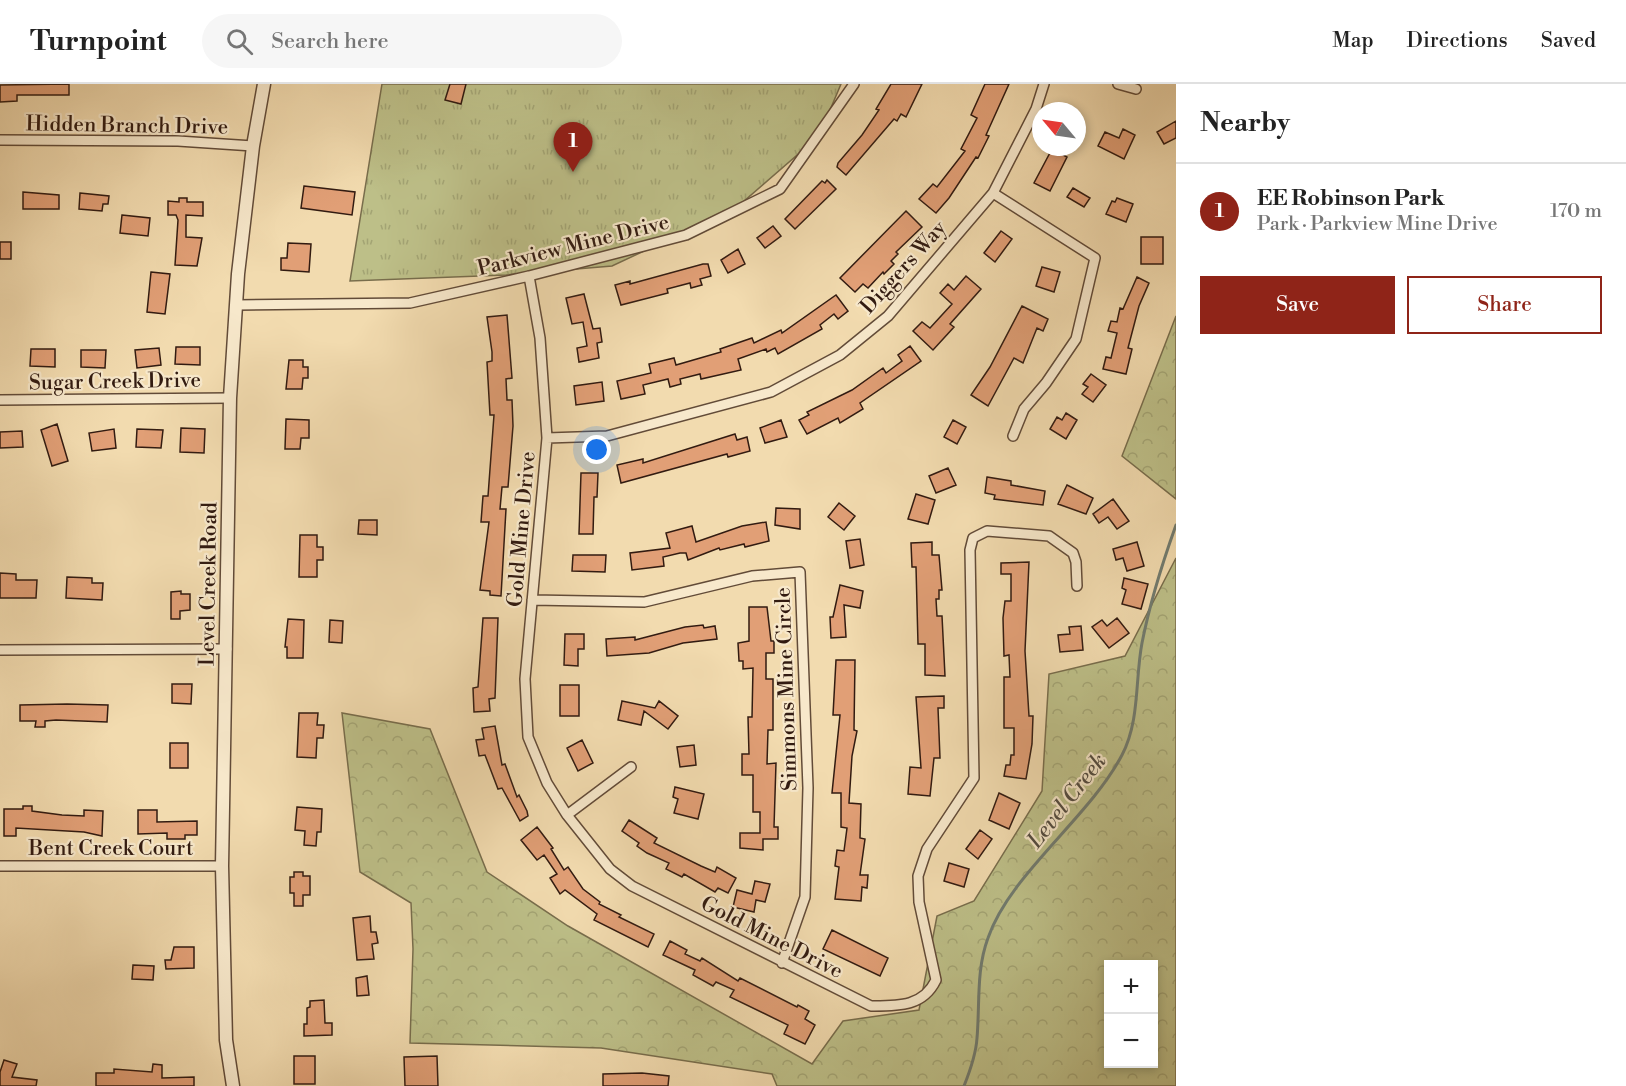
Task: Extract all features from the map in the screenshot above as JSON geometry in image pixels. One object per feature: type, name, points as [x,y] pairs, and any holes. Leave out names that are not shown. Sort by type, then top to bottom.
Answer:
[{"type":"street","name":"Level Creek Road","points":[[233,1086],[226,1040],[222,866],[230,398],[253,147],[264,84]]},
{"type":"street","name":"Parkview Mine Drive","points":[[237,305],[410,303],[529,276],[686,235],[780,189],[854,84]]},
{"type":"street","name":"Diggers Way","points":[[547,438],[607,436],[771,392],[840,355],[888,316],[993,193],[1036,109],[1044,84]]},
{"type":"street","points":[[1118,84],[1136,89]]},
{"type":"street","name":"Hidden Branch Drive","points":[[0,140],[178,141],[253,147]]},
{"type":"street","points":[[993,193],[1095,258],[1076,339],[1046,383],[1024,408],[1013,436]]},
{"type":"street","name":"Gold Mine Drive","points":[[529,276],[540,338],[547,438],[525,679],[528,737],[547,783],[567,815],[610,869],[632,886],[872,1006],[902,1006],[923,999],[931,991],[936,980],[920,902],[918,876],[927,849],[974,778],[970,550],[973,537],[987,531],[1048,536],[1073,553],[1076,562],[1077,586]]},
{"type":"street","name":"Sugar Creek Drive","points":[[0,400],[230,398]]},
{"type":"street","name":"Simmons Mine Circle","points":[[532,600],[644,602],[752,576],[800,572],[808,788],[805,897],[782,963]]},
{"type":"street","points":[[0,650],[227,649]]},
{"type":"street","points":[[567,815],[631,767]]},
{"type":"street","name":"Bent Creek Court","points":[[0,866],[222,866]]},
{"type":"green space","points":[[382,84],[841,84],[819,136],[736,208],[612,266],[506,275],[350,281]]},
{"type":"green space","points":[[1176,316],[1176,499],[1122,456]]},
{"type":"green space","points":[[1176,558],[1176,1086],[777,1086],[772,1074],[601,1048],[410,1043],[413,949],[411,903],[360,872],[342,713],[430,729],[487,872],[568,926],[812,1064],[843,1021],[919,1010],[937,916],[974,901],[1042,791],[1049,674],[1125,656]]},
{"type":"building","points":[[69,84],[69,95],[17,95],[17,101],[0,102],[0,85]]},
{"type":"building","points":[[450,84],[466,84],[461,104],[445,100]]},
{"type":"building","points":[[891,84],[922,84],[906,117],[901,114],[897,121],[894,119],[846,175],[837,167],[838,163],[862,135],[879,110],[876,109]]},
{"type":"building","points":[[985,84],[1009,84],[978,158],[976,157],[949,198],[936,213],[919,199],[933,184],[937,187],[965,151],[961,149],[977,118],[971,115]]},
{"type":"building","points":[[1176,121],[1176,138],[1164,144],[1157,132]]},
{"type":"building","points":[[1123,129],[1135,135],[1124,159],[1098,146],[1105,132],[1119,138]]},
{"type":"building","points":[[1048,156],[1067,157],[1050,191],[1034,183]]},
{"type":"building","points":[[827,180],[836,189],[795,229],[785,219],[822,181],[825,183]]},
{"type":"building","points":[[304,186],[355,192],[352,215],[301,208]]},
{"type":"building","points":[[1073,188],[1090,198],[1084,207],[1067,197]]},
{"type":"building","points":[[23,192],[59,195],[59,209],[23,209]]},
{"type":"building","points":[[80,193],[109,196],[108,204],[103,204],[102,211],[79,209]]},
{"type":"building","points":[[179,198],[187,198],[187,202],[203,202],[203,216],[186,215],[186,237],[202,238],[197,266],[175,265],[178,220],[176,215],[168,215],[168,201],[179,202]]},
{"type":"building","points":[[1117,198],[1133,204],[1126,222],[1106,214],[1112,201],[1115,202]]},
{"type":"building","points":[[906,211],[922,227],[896,252],[898,254],[891,261],[894,264],[884,274],[883,272],[868,288],[863,284],[855,292],[840,278]]},
{"type":"building","points":[[122,215],[150,218],[148,236],[120,233]]},
{"type":"building","points":[[773,226],[781,236],[765,248],[757,238]]},
{"type":"building","points":[[1001,231],[1012,239],[995,262],[984,253]]},
{"type":"building","points":[[1141,237],[1163,237],[1163,264],[1141,264]]},
{"type":"building","points":[[0,242],[11,242],[11,259],[0,259]]},
{"type":"building","points":[[288,243],[311,244],[309,272],[281,270],[281,258],[287,258]]},
{"type":"building","points":[[738,249],[745,264],[728,273],[721,260]]},
{"type":"building","points":[[708,264],[711,276],[700,279],[702,285],[691,288],[690,283],[667,289],[668,293],[621,305],[615,285],[630,281],[630,284]]},
{"type":"building","points":[[1042,267],[1060,272],[1054,292],[1036,286]]},
{"type":"building","points":[[151,272],[170,274],[165,314],[147,312]]},
{"type":"building","points":[[966,276],[981,289],[950,324],[954,327],[933,350],[913,331],[922,322],[930,328],[952,304],[940,293],[948,284],[954,290]]},
{"type":"building","points":[[1137,277],[1149,283],[1139,306],[1128,348],[1132,349],[1126,374],[1103,369],[1106,357],[1111,358],[1117,333],[1108,331],[1111,321],[1117,322],[1120,308],[1123,309]]},
{"type":"building","points":[[584,294],[593,329],[600,328],[602,342],[597,343],[599,358],[579,362],[577,348],[587,346],[583,322],[572,324],[566,298]]},
{"type":"building","points":[[836,295],[848,311],[838,319],[834,314],[820,325],[822,329],[778,354],[775,348],[767,352],[766,349],[738,359],[741,370],[701,379],[700,374],[680,379],[681,384],[670,387],[668,379],[643,385],[645,394],[621,399],[617,381],[651,373],[649,364],[674,358],[676,365],[721,352],[720,349],[752,338],[754,343],[781,330],[782,333]]},
{"type":"building","points":[[1022,306],[1048,319],[1043,331],[1037,328],[1023,363],[1014,358],[988,406],[971,395],[990,367]]},
{"type":"building","points":[[507,315],[512,378],[506,379],[507,400],[512,400],[513,426],[508,487],[502,487],[500,509],[506,509],[501,596],[490,595],[490,591],[480,590],[489,522],[481,522],[483,496],[488,496],[494,415],[490,415],[487,362],[492,361],[492,352],[487,317]]},
{"type":"building","points":[[910,346],[921,361],[860,403],[863,409],[840,423],[838,418],[807,434],[799,420],[809,415],[807,412],[852,390],[883,368],[886,373],[902,361],[898,355]]},
{"type":"building","points":[[176,347],[200,347],[200,365],[175,364]]},
{"type":"building","points":[[159,348],[161,365],[137,368],[135,350]]},
{"type":"building","points":[[31,349],[55,349],[55,367],[30,366]]},
{"type":"building","points":[[81,350],[106,350],[105,368],[81,367]]},
{"type":"building","points":[[289,360],[303,360],[303,367],[308,367],[308,378],[303,378],[302,389],[286,389]]},
{"type":"building","points":[[1091,374],[1106,385],[1093,402],[1082,394],[1088,387],[1083,384]]},
{"type":"building","points":[[602,382],[604,401],[576,405],[574,386]]},
{"type":"building","points":[[1066,413],[1077,420],[1066,439],[1050,429],[1057,417],[1062,420]]},
{"type":"building","points":[[286,419],[309,420],[309,438],[301,438],[300,449],[285,449]]},
{"type":"building","points":[[781,420],[787,437],[765,443],[760,428]]},
{"type":"building","points":[[953,420],[966,427],[957,444],[944,437]]},
{"type":"building","points":[[57,424],[68,461],[52,466],[41,430]]},
{"type":"building","points":[[181,428],[205,429],[204,453],[180,452]]},
{"type":"building","points":[[114,429],[116,448],[92,451],[89,433]]},
{"type":"building","points":[[137,429],[163,430],[161,448],[136,447]]},
{"type":"building","points":[[22,431],[23,447],[0,448],[0,432]]},
{"type":"building","points":[[735,434],[737,440],[747,437],[750,451],[728,457],[727,454],[621,483],[617,465],[643,459],[643,463]]},
{"type":"building","points":[[948,468],[956,485],[936,493],[929,476]]},
{"type":"building","points":[[581,473],[598,473],[597,497],[594,497],[593,534],[579,534]]},
{"type":"building","points":[[987,477],[1011,481],[1011,485],[1045,491],[1043,505],[994,499],[995,495],[985,493]]},
{"type":"building","points":[[1067,485],[1093,498],[1086,514],[1058,504]]},
{"type":"building","points":[[916,494],[935,500],[928,524],[908,519]]},
{"type":"building","points":[[1113,499],[1129,521],[1117,529],[1108,517],[1099,523],[1093,514]]},
{"type":"building","points":[[839,503],[855,516],[844,530],[828,517]]},
{"type":"building","points":[[776,508],[800,509],[800,529],[775,525]]},
{"type":"building","points":[[359,520],[377,520],[377,535],[358,534]]},
{"type":"building","points":[[766,522],[769,541],[745,547],[744,544],[720,550],[719,548],[688,560],[686,553],[680,553],[663,557],[664,566],[632,570],[630,553],[670,548],[666,533],[692,526],[696,542],[742,526]]},
{"type":"building","points":[[300,535],[317,535],[317,547],[323,547],[323,560],[317,560],[317,577],[299,577]]},
{"type":"building","points":[[860,539],[864,565],[850,568],[846,541]]},
{"type":"building","points":[[932,542],[932,555],[939,555],[942,590],[939,590],[939,599],[936,599],[937,616],[942,616],[945,676],[925,675],[925,644],[918,644],[916,567],[912,567],[911,543]]},
{"type":"building","points":[[1137,542],[1144,566],[1127,571],[1123,558],[1116,560],[1113,549]]},
{"type":"building","points":[[573,555],[606,555],[605,572],[572,571]]},
{"type":"building","points":[[1029,562],[1025,651],[1029,716],[1033,716],[1032,744],[1026,779],[1004,776],[1006,765],[1010,765],[1011,755],[1014,755],[1014,728],[1004,728],[1004,677],[1010,677],[1009,655],[1004,656],[1003,618],[1005,601],[1011,601],[1011,574],[1001,574],[1001,563]]},
{"type":"building","points":[[0,573],[16,574],[16,580],[37,580],[36,598],[0,598]]},
{"type":"building","points":[[67,577],[92,578],[92,583],[103,583],[102,600],[66,598]]},
{"type":"building","points":[[1124,578],[1148,584],[1141,609],[1122,604],[1126,590],[1122,588]]},
{"type":"building","points":[[840,585],[863,591],[860,608],[844,605],[846,637],[831,638],[830,617],[833,617]]},
{"type":"building","points":[[181,591],[181,594],[190,594],[190,610],[180,611],[180,619],[171,619],[171,592]]},
{"type":"building","points":[[749,607],[767,607],[771,641],[774,641],[774,653],[766,653],[766,679],[773,679],[773,730],[768,730],[767,764],[776,763],[774,827],[778,827],[778,839],[763,839],[763,850],[740,848],[740,833],[760,833],[760,812],[753,812],[753,775],[742,775],[742,754],[749,754],[748,717],[752,717],[753,668],[743,669],[743,661],[739,661],[738,643],[749,641]]},
{"type":"building","points":[[483,618],[498,618],[495,698],[489,699],[490,711],[474,712],[473,688],[478,687]]},
{"type":"building","points":[[1117,618],[1129,633],[1109,648],[1092,627],[1102,620],[1107,626]]},
{"type":"building","points":[[288,619],[304,620],[303,658],[287,658],[287,647],[285,647]]},
{"type":"building","points":[[330,620],[343,621],[342,643],[329,642]]},
{"type":"building","points":[[703,625],[704,628],[715,626],[717,639],[683,643],[649,653],[607,656],[606,639],[635,637],[635,640],[685,627]]},
{"type":"building","points":[[1081,626],[1083,650],[1060,652],[1058,635],[1070,634],[1069,627]]},
{"type":"building","points":[[565,634],[584,634],[584,649],[578,649],[578,666],[564,665]]},
{"type":"building","points":[[836,660],[855,660],[854,730],[857,731],[852,756],[849,803],[861,804],[860,838],[865,839],[860,875],[868,875],[867,888],[862,887],[861,901],[835,899],[839,867],[835,866],[837,850],[844,851],[847,828],[841,827],[841,793],[832,793],[840,715],[833,715]]},
{"type":"building","points":[[172,684],[192,684],[191,704],[172,703]]},
{"type":"building","points":[[560,685],[579,685],[579,716],[560,716]]},
{"type":"building","points":[[944,696],[944,708],[938,708],[940,758],[934,758],[930,796],[908,794],[910,767],[921,768],[916,697]]},
{"type":"building","points":[[622,701],[655,708],[659,701],[678,716],[668,729],[644,711],[641,725],[618,720]]},
{"type":"building","points":[[20,705],[108,705],[107,722],[56,720],[45,721],[45,727],[35,727],[36,721],[20,721]]},
{"type":"building","points":[[299,713],[318,713],[317,725],[324,725],[323,738],[317,738],[316,758],[297,757]]},
{"type":"building","points":[[495,726],[502,765],[505,764],[517,797],[519,795],[527,811],[528,816],[520,821],[502,788],[498,789],[485,755],[479,756],[476,740],[484,739],[482,728]]},
{"type":"building","points":[[582,740],[593,763],[578,771],[567,748]]},
{"type":"building","points":[[170,743],[188,743],[188,768],[170,768]]},
{"type":"building","points":[[694,745],[696,765],[680,767],[677,747]]},
{"type":"building","points":[[675,787],[704,794],[698,819],[674,813],[678,799],[673,797]]},
{"type":"building","points":[[999,793],[1020,803],[1009,829],[989,820]]},
{"type":"building","points":[[23,806],[32,806],[32,811],[62,815],[84,816],[84,810],[103,811],[102,836],[84,832],[16,828],[16,836],[4,836],[4,809],[23,809]]},
{"type":"building","points":[[297,807],[322,809],[321,832],[317,832],[316,846],[304,845],[305,831],[295,830]]},
{"type":"building","points":[[138,810],[157,810],[157,822],[197,821],[197,835],[185,835],[185,839],[167,839],[167,833],[138,834]]},
{"type":"building","points":[[629,820],[657,838],[654,843],[715,872],[717,867],[736,878],[728,893],[718,888],[715,892],[684,874],[682,877],[666,869],[669,863],[647,853],[637,846],[639,843],[622,831]]},
{"type":"building","points":[[537,827],[553,848],[551,849],[564,870],[568,867],[583,889],[600,902],[599,904],[621,915],[619,917],[654,934],[648,947],[594,920],[597,914],[565,890],[560,894],[550,878],[557,874],[544,855],[537,860],[521,840]]},
{"type":"building","points":[[980,830],[992,839],[978,859],[966,849]]},
{"type":"building","points":[[949,863],[969,869],[964,887],[944,881]]},
{"type":"building","points":[[294,872],[303,872],[303,876],[310,876],[310,895],[303,895],[303,906],[294,906],[294,893],[290,893],[290,877],[294,877]]},
{"type":"building","points":[[755,881],[770,884],[765,902],[756,900],[754,912],[733,907],[737,890],[752,894]]},
{"type":"building","points":[[370,916],[371,932],[376,932],[378,943],[372,944],[374,959],[357,960],[353,918]]},
{"type":"building","points":[[832,930],[888,958],[880,976],[823,949]]},
{"type":"building","points":[[670,941],[687,950],[685,954],[700,961],[702,958],[738,981],[740,978],[809,1011],[805,1019],[815,1025],[805,1044],[784,1034],[788,1025],[730,997],[734,990],[716,982],[713,986],[693,975],[695,970],[663,955]]},
{"type":"building","points":[[174,947],[194,947],[194,968],[166,969],[165,960],[171,960]]},
{"type":"building","points":[[133,965],[154,966],[153,980],[132,979]]},
{"type":"building","points":[[367,976],[369,995],[357,996],[356,978]]},
{"type":"building","points":[[324,1000],[325,1023],[332,1023],[332,1035],[304,1036],[304,1024],[307,1024],[307,1008],[310,1007],[310,1001]]},
{"type":"building","points":[[294,1056],[315,1056],[315,1084],[294,1084]]},
{"type":"building","points":[[437,1056],[438,1086],[405,1086],[404,1057]]},
{"type":"building","points":[[4,1060],[17,1064],[12,1077],[37,1080],[36,1086],[0,1086],[0,1072]]},
{"type":"building","points":[[153,1064],[162,1065],[162,1078],[194,1077],[194,1086],[96,1086],[96,1073],[114,1073],[114,1069],[152,1072]]},
{"type":"building","points":[[642,1073],[669,1076],[668,1086],[603,1086],[603,1074]]},
{"type":"waterway","name":"Level Creek","points":[[964,1086],[976,1044],[979,987],[984,950],[999,914],[1031,869],[1108,778],[1128,742],[1132,728],[1145,628],[1176,525]]},
{"type":"place","name":"EE Robinson Park","points":[[573,172]]}]
